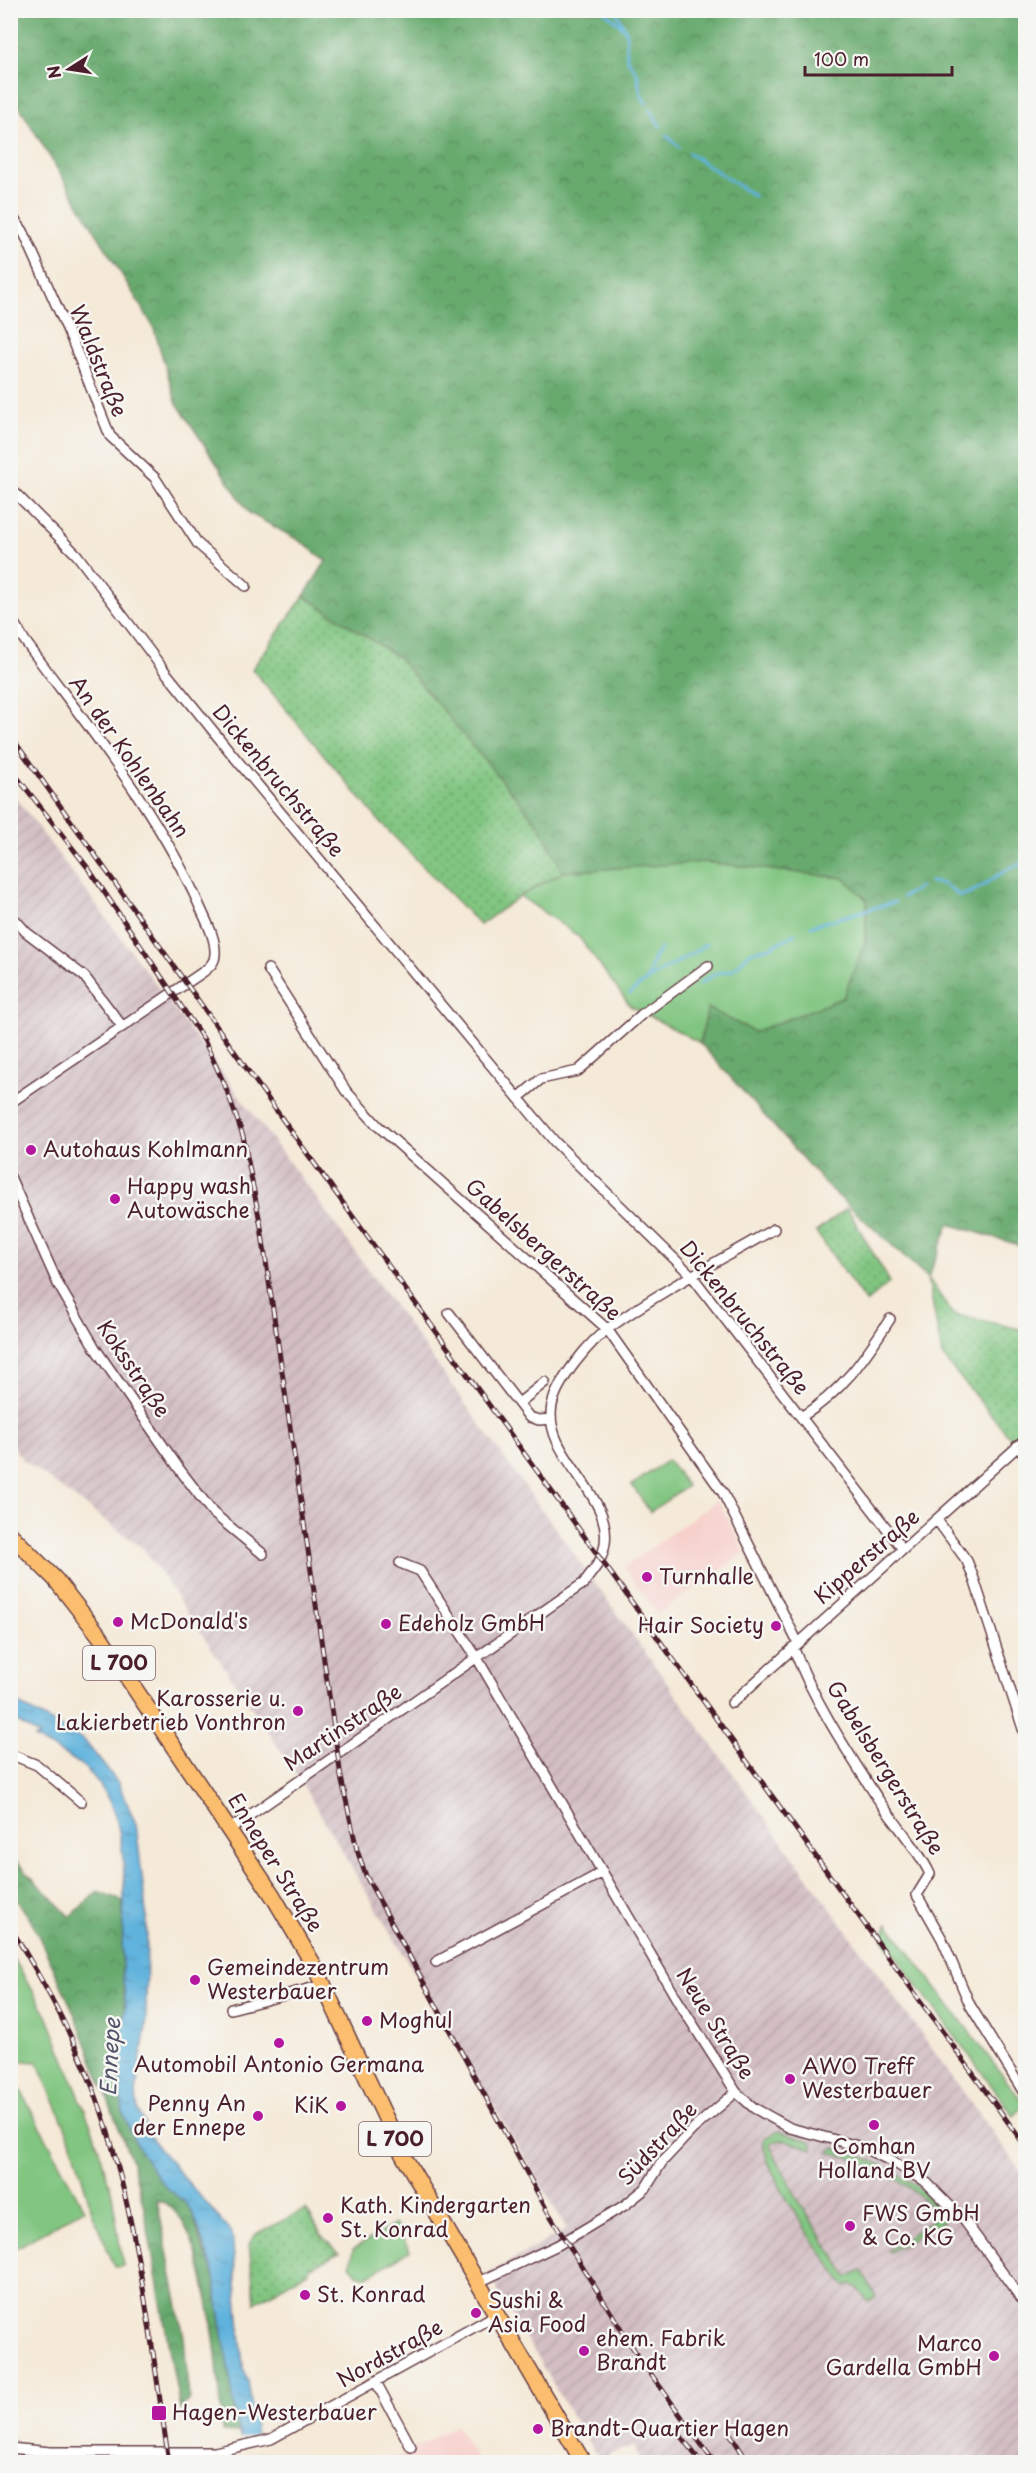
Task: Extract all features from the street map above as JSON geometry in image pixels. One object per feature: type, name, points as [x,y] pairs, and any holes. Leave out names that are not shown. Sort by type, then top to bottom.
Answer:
[{"type":"main road","name":"Enneper Straße","points":[[10,1534],[56,1579],[88,1619],[273,1896],[323,1985],[395,2140],[583,2463]]},
{"type":"street","name":"Waldstraße","points":[[10,214],[23,231],[62,318],[110,436],[155,478],[198,544],[246,586]]},
{"type":"street","name":"Dickenbruchstraße","points":[[10,488],[77,555],[203,719],[518,1098],[570,1157],[692,1276],[902,1548]]},
{"type":"street","name":"An der Kohlenbahn","points":[[10,617],[150,813],[180,865],[214,942],[216,955],[213,964],[10,1103]]},
{"type":"street","points":[[10,914],[26,932],[84,976],[122,1026]]},
{"type":"street","points":[[518,1098],[541,1078],[578,1071],[641,1015],[708,966]]},
{"type":"street","name":"Gabelsbergerstraße","points":[[268,969],[346,1091],[378,1126],[607,1329],[723,1493],[823,1709],[879,1799],[923,1859],[930,1874],[917,1895],[942,1939],[970,2005],[1026,2096]]},
{"type":"street","name":"Koksstraße","points":[[10,1177],[58,1284],[95,1348],[180,1470],[213,1513],[263,1554]]},
{"type":"street","points":[[449,1312],[529,1417],[539,1420],[551,1419],[552,1403],[559,1387],[576,1362],[607,1329],[692,1276],[774,1229]]},
{"type":"street","points":[[801,1417],[825,1402],[848,1380],[890,1318]]},
{"type":"street","points":[[519,1403],[545,1382]]},
{"type":"street","name":"Martinstraße","points":[[230,1829],[584,1582],[600,1559],[605,1536],[598,1505],[553,1432],[551,1419]]},
{"type":"street","name":"Kipperstraße","points":[[732,1702],[1026,1439]]},
{"type":"street","points":[[1017,1446],[1026,1456]]},
{"type":"street","points":[[937,1520],[967,1561],[1026,1738]]},
{"type":"street","points":[[400,1563],[420,1571],[477,1658]]},
{"type":"street","name":"Neue Straße","points":[[477,1658],[678,2001],[736,2092],[754,2108],[790,2128],[862,2147],[895,2163],[927,2183],[964,2220],[1026,2305]]},
{"type":"street","points":[[10,1754],[37,1765],[81,1802]]},
{"type":"street","points":[[436,1962],[603,1872]]},
{"type":"street","points":[[231,2009],[323,1985]]},
{"type":"street","name":"Südstraße","points":[[477,2283],[558,2245],[625,2205],[645,2189],[662,2162],[693,2129],[736,2092]]},
{"type":"street","name":"Nordstraße","points":[[10,2448],[91,2458],[228,2451],[271,2439],[496,2315]]},
{"type":"street","points":[[376,2382],[411,2447]]},
{"type":"street","points":[[225,2463],[228,2451]]},
{"type":"shaded area","points":[[10,790],[322,1206],[1025,2177],[1025,2462],[641,2462],[634,2446],[611,2453],[600,2460],[571,2415],[488,2274],[567,2229],[292,1767],[144,1549],[23,1460],[11,1444]]},
{"type":"shaded area","points":[[718,1500],[745,1553],[657,1614],[624,1567]]},
{"type":"shaded area","points":[[456,2425],[478,2462],[389,2462]]},
{"type":"green space","points":[[11,11],[1025,11],[1025,1250],[1015,1244],[949,1224],[928,1278],[827,1186],[700,1043],[708,1008],[754,1032],[843,998],[865,943],[867,900],[844,878],[703,862],[563,872],[539,825],[399,658],[304,596],[326,561],[300,541],[249,513],[176,402],[153,326],[11,93]]},
{"type":"green space","points":[[304,596],[399,658],[539,825],[563,872],[520,896],[480,925],[380,822],[252,669]]},
{"type":"green space","points":[[703,862],[844,878],[867,900],[865,943],[843,998],[754,1032],[708,1008],[700,1043],[630,1006],[578,936],[520,896],[563,872]]},
{"type":"green space","points":[[847,1208],[890,1282],[866,1303],[816,1232]]},
{"type":"green space","points":[[928,1278],[953,1314],[1025,1330],[1025,1428],[1012,1440],[942,1356]]},
{"type":"green space","points":[[668,1460],[687,1486],[650,1512],[632,1485]]},
{"type":"green space","points":[[10,1855],[70,1917],[98,1891],[123,1901],[122,1967],[125,2004],[121,2060],[123,2110],[193,2213],[203,2250],[212,2265],[239,2433],[223,2432],[214,2341],[200,2266],[189,2235],[175,2211],[157,2200],[184,2337],[189,2399],[180,2410],[144,2207],[131,2159],[75,2015],[32,1922],[11,1891]]},
{"type":"green space","points":[[888,1924],[1025,2105],[1014,2116],[882,1938]]},
{"type":"green space","points":[[11,1954],[46,2013],[95,2136],[112,2194],[123,2266],[115,2267],[93,2215],[71,2140],[37,2062],[11,2060]]},
{"type":"green space","points":[[10,2070],[84,2209],[11,2251],[10,2251]]},
{"type":"green space","points":[[778,2131],[811,2142],[813,2149],[783,2140],[772,2142],[770,2146],[801,2205],[848,2277],[861,2270],[876,2297],[868,2302],[859,2289],[851,2284],[845,2286],[809,2235],[771,2170],[765,2152],[764,2138]]},
{"type":"green space","points":[[834,2148],[867,2158],[897,2173],[924,2192],[950,2216],[890,2252],[888,2250],[940,2214],[915,2192],[888,2174],[859,2161],[828,2152]]},
{"type":"green space","points":[[306,2209],[323,2237],[339,2253],[309,2268],[309,2271],[255,2303],[249,2244],[256,2234]]},
{"type":"green space","points":[[395,2224],[410,2251],[366,2277],[357,2274],[350,2264],[353,2249]]},
{"type":"water","points":[[11,1700],[84,1740],[118,1783],[136,1824],[147,1921],[146,2027],[138,2073],[136,2095],[138,2111],[155,2144],[232,2233],[243,2367],[248,2381],[256,2436],[264,2462],[247,2462],[239,2433],[212,2265],[197,2224],[188,2206],[162,2183],[150,2167],[134,2139],[123,2111],[120,2073],[125,2002],[122,1967],[124,1890],[120,1838],[114,1813],[104,1791],[88,1771],[69,1757],[34,1738],[40,1736],[11,1718]]},
{"type":"pier","points":[[258,2434],[264,2451],[242,2457],[237,2440]]},
{"type":"waterway","points":[[603,10],[626,30],[627,59],[637,73],[641,95],[646,103]]},
{"type":"waterway","points":[[615,10],[623,25]]},
{"type":"waterway","points":[[650,110],[660,126]]},
{"type":"waterway","points":[[666,135],[679,147]]},
{"type":"waterway","points":[[689,153],[754,196]]},
{"type":"waterway","points":[[930,882],[944,884],[960,896],[977,889],[1009,869],[1026,863]]},
{"type":"waterway","points":[[903,897],[920,887]]},
{"type":"waterway","points":[[811,926],[895,902]]},
{"type":"waterway","points":[[700,984],[714,974],[732,970],[751,952],[770,947],[795,934]]},
{"type":"waterway","points":[[630,994],[648,979],[706,944]]},
{"type":"waterway","points":[[648,978],[654,958],[661,948]]},
{"type":"railway","points":[[10,735],[283,1120],[1026,2147]]},
{"type":"railway","points":[[10,768],[88,868],[204,1040],[226,1088],[243,1136],[261,1227],[341,1777],[357,1850],[366,1876],[548,2212],[638,2356],[714,2462]]},
{"type":"railway","points":[[10,1927],[49,1993],[83,2062],[114,2153],[125,2196],[150,2329],[169,2462]]},
{"type":"railway","points":[[675,2429],[701,2462]]},
{"type":"railway","points":[[729,2432],[748,2462]]},
{"type":"place","name":"Autohaus Kohlmann","points":[[31,1150]]},
{"type":"place","name":"Happy wash Autowäsche","points":[[115,1199]]},
{"type":"place","name":"Turnhalle","points":[[647,1577]]},
{"type":"place","name":"McDonald's","points":[[118,1622]]},
{"type":"place","name":"Edeholz GmbH","points":[[386,1624]]},
{"type":"place","name":"Hair Society","points":[[776,1626]]},
{"type":"place","name":"Karosserie u. Lakierbetrieb Vonthron","points":[[298,1711]]},
{"type":"place","name":"Gemeindezentrum Westerbauer","points":[[195,1980]]},
{"type":"place","name":"Moghul","points":[[367,2021]]},
{"type":"place","name":"Automobil Antonio Germana","points":[[279,2043]]},
{"type":"place","name":"AWO Treff Westerbauer","points":[[790,2079]]},
{"type":"place","name":"KiK","points":[[341,2106]]},
{"type":"place","name":"Penny An der Ennepe","points":[[258,2116]]},
{"type":"place","name":"Comhan Holland BV","points":[[874,2125]]},
{"type":"place","name":"Kath. Kindergarten St. Konrad","points":[[328,2218]]},
{"type":"place","name":"FWS GmbH & Co. KG","points":[[850,2226]]},
{"type":"place","name":"St. Konrad","points":[[305,2295]]},
{"type":"place","name":"Sushi & Asia Food","points":[[476,2313]]},
{"type":"place","name":"ehem. Fabrik Brandt","points":[[584,2351]]},
{"type":"place","name":"Marco Gardella GmbH","points":[[994,2356]]},
{"type":"place","name":"Hagen-Westerbauer","points":[[159,2413]]},
{"type":"place","name":"Brandt-Quartier Hagen","points":[[538,2429]]},
{"type":"water label","name":"Ennepe","points":[[110,2057]]}]
